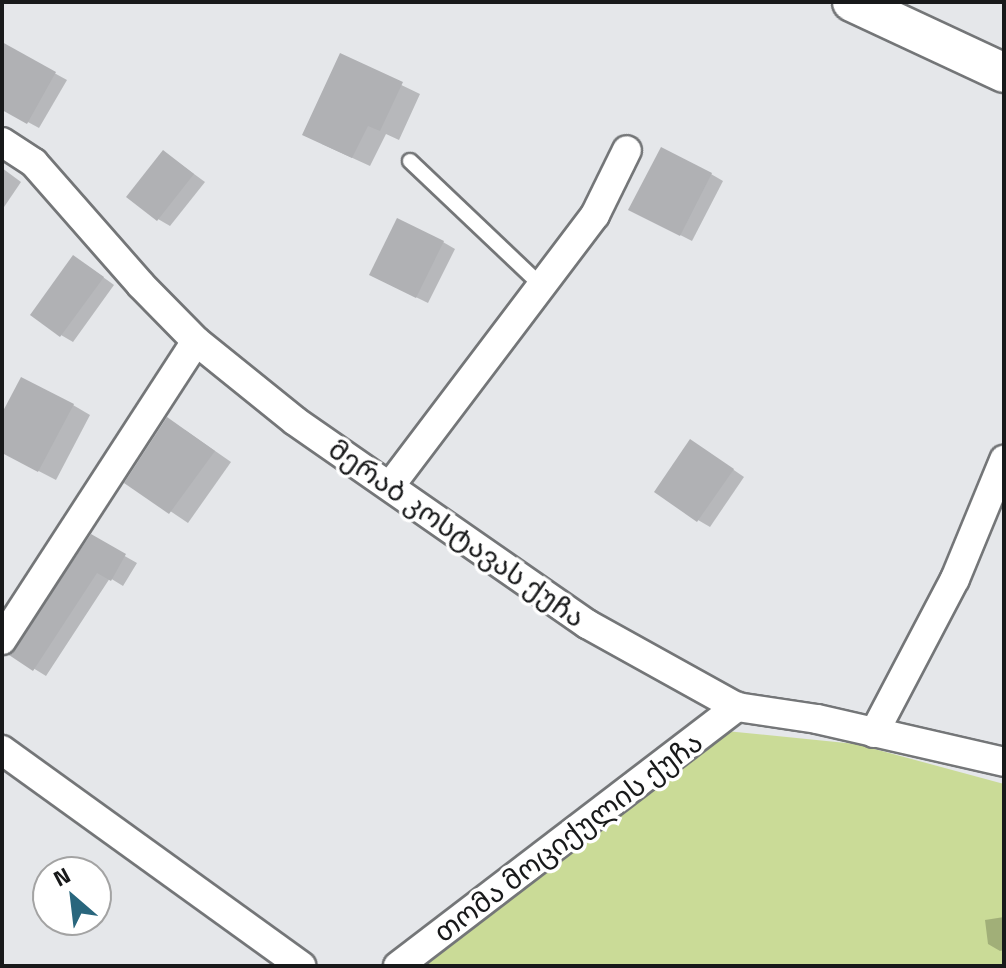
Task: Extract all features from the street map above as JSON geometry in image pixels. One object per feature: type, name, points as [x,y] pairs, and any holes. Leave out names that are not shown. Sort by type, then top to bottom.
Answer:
[{"type":"street","points":[[852,2],[1004,73]]},
{"type":"street","name":"მერაბ კოსტავას ქუჩა","points":[[2,142],[34,163],[141,285],[196,341],[295,421],[587,624],[737,707],[817,719],[1004,762]]},
{"type":"street","points":[[390,486],[543,288],[595,215],[627,150]]},
{"type":"street","points":[[2,640],[196,341]]},
{"type":"street","points":[[874,733],[955,579],[1004,460]]},
{"type":"street","name":"თომა მოციქულის ქუჩა","points":[[398,966],[737,707]]},
{"type":"street","points":[[2,750],[301,966]]},
{"type":"lane","points":[[410,161],[543,288]]},
{"type":"green space","points":[[706,729],[856,744],[1004,784],[1004,966],[423,966]]},
{"type":"building","points":[[2,42],[56,72],[27,124],[2,110]]},
{"type":"building","points":[[340,53],[403,82],[380,131],[368,126],[352,158],[302,135]]},
{"type":"building","points":[[661,147],[712,173],[680,236],[628,210]]},
{"type":"building","points":[[163,150],[194,174],[157,221],[126,197]]},
{"type":"building","points":[[397,218],[444,241],[416,298],[369,275]]},
{"type":"building","points":[[73,255],[104,277],[60,337],[30,315]]},
{"type":"building","points":[[21,377],[74,404],[38,472],[2,453],[2,413]]},
{"type":"building","points":[[167,417],[215,451],[169,514],[124,483]]},
{"type":"building","points":[[690,439],[734,469],[697,522],[654,492]]},
{"type":"building","points":[[91,534],[126,554],[111,581],[97,573],[33,671],[9,655]]}]
